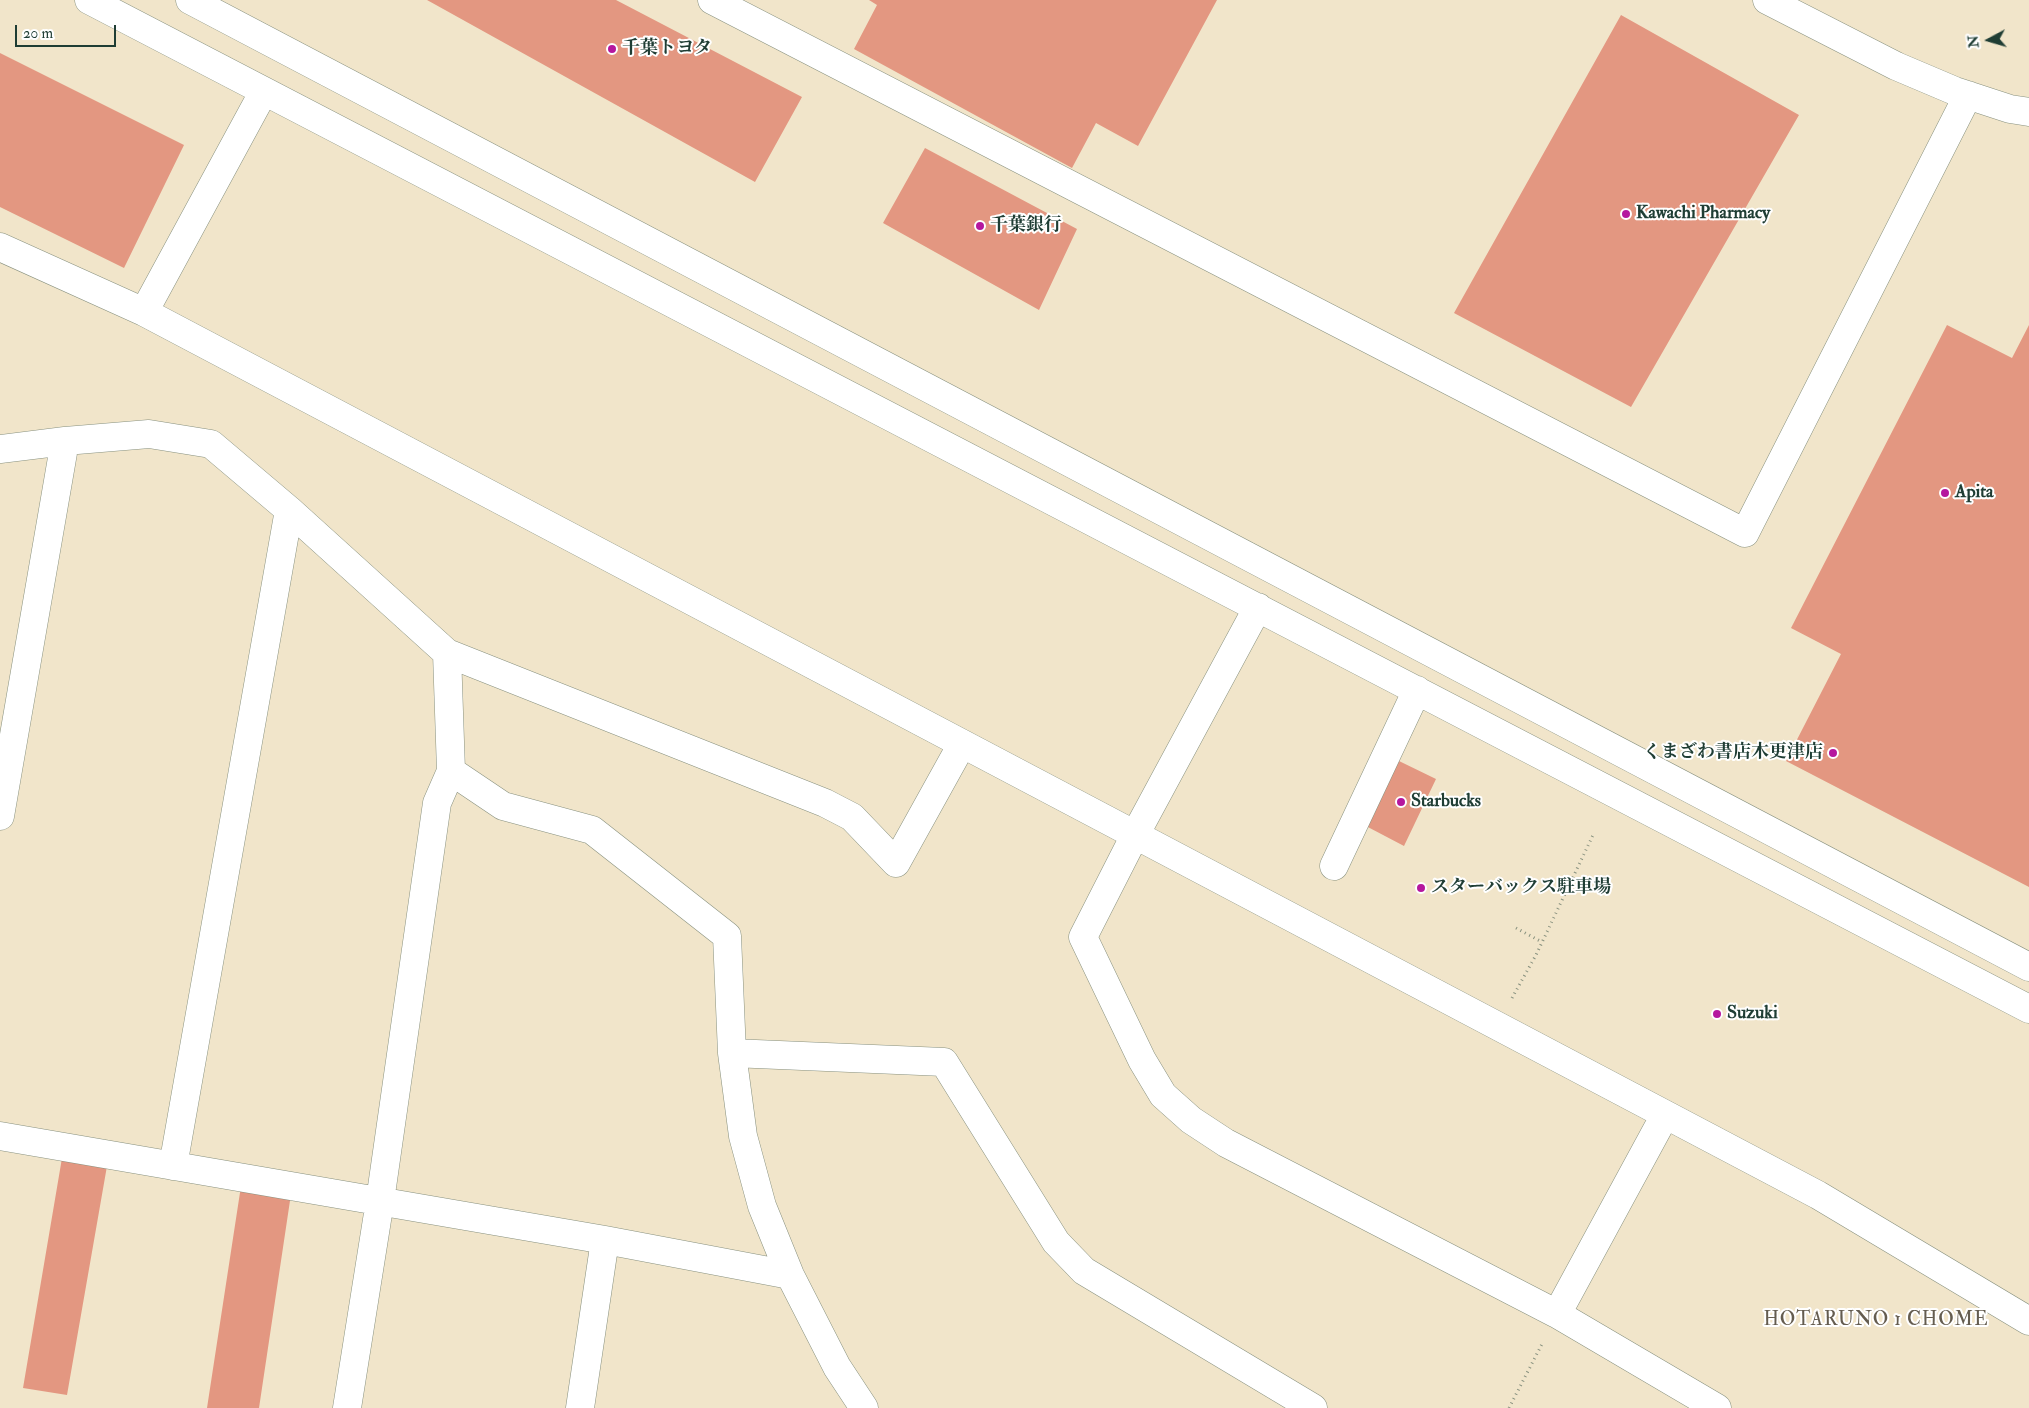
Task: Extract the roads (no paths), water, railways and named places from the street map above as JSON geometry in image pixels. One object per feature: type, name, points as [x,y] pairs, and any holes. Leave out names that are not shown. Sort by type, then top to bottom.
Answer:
[{"type":"street","points":[[90,0],[2029,1009]]},
{"type":"street","points":[[190,0],[2029,967]]},
{"type":"street","points":[[712,0],[1745,533],[1968,95]]},
{"type":"street","points":[[1767,0],[1896,66],[1968,95],[2010,109],[2029,112]]},
{"type":"street","points":[[144,312],[264,91]]},
{"type":"street","points":[[0,246],[144,312],[1818,1195],[2029,1321]]},
{"type":"street","points":[[0,449],[149,434],[211,444],[290,510],[447,653],[825,803],[852,816],[896,862],[962,744]]},
{"type":"street","points":[[0,816],[65,441]]},
{"type":"street","points":[[173,1166],[290,510]]},
{"type":"street","points":[[1258,607],[1135,835],[1083,937],[1142,1060],[1164,1095],[1191,1120],[1226,1143],[1557,1314],[1717,1408]]},
{"type":"street","points":[[347,1408],[380,1201],[437,803],[451,771],[447,653]]},
{"type":"street","points":[[1334,866],[1417,690]]},
{"type":"street","points":[[451,771],[503,806],[592,830],[727,936],[732,1053],[743,1136],[762,1206],[790,1275],[837,1367],[864,1408]]},
{"type":"street","points":[[732,1053],[944,1062],[1056,1242],[1084,1271],[1313,1408]]},
{"type":"street","points":[[1557,1314],[1665,1115]]},
{"type":"street","points":[[0,1136],[605,1240],[790,1275]]},
{"type":"street","points":[[580,1408],[605,1240]]},
{"type":"place","name":"千葉トヨタ","points":[[612,49]]},
{"type":"place","name":"Kawachi Pharmacy","points":[[1626,214]]},
{"type":"place","name":"千葉銀行","points":[[980,226]]},
{"type":"place","name":"Apita","points":[[1945,493]]},
{"type":"place","name":"くまざわ書店木更津店","points":[[1833,753]]},
{"type":"place","name":"Starbucks","points":[[1401,802]]},
{"type":"place","name":"スターバックス駐車場","points":[[1421,888]]},
{"type":"place","name":"Suzuki","points":[[1717,1014]]},
{"type":"district","name":"HOTARUNO 1 CHOME","points":[[1876,1321]]}]
